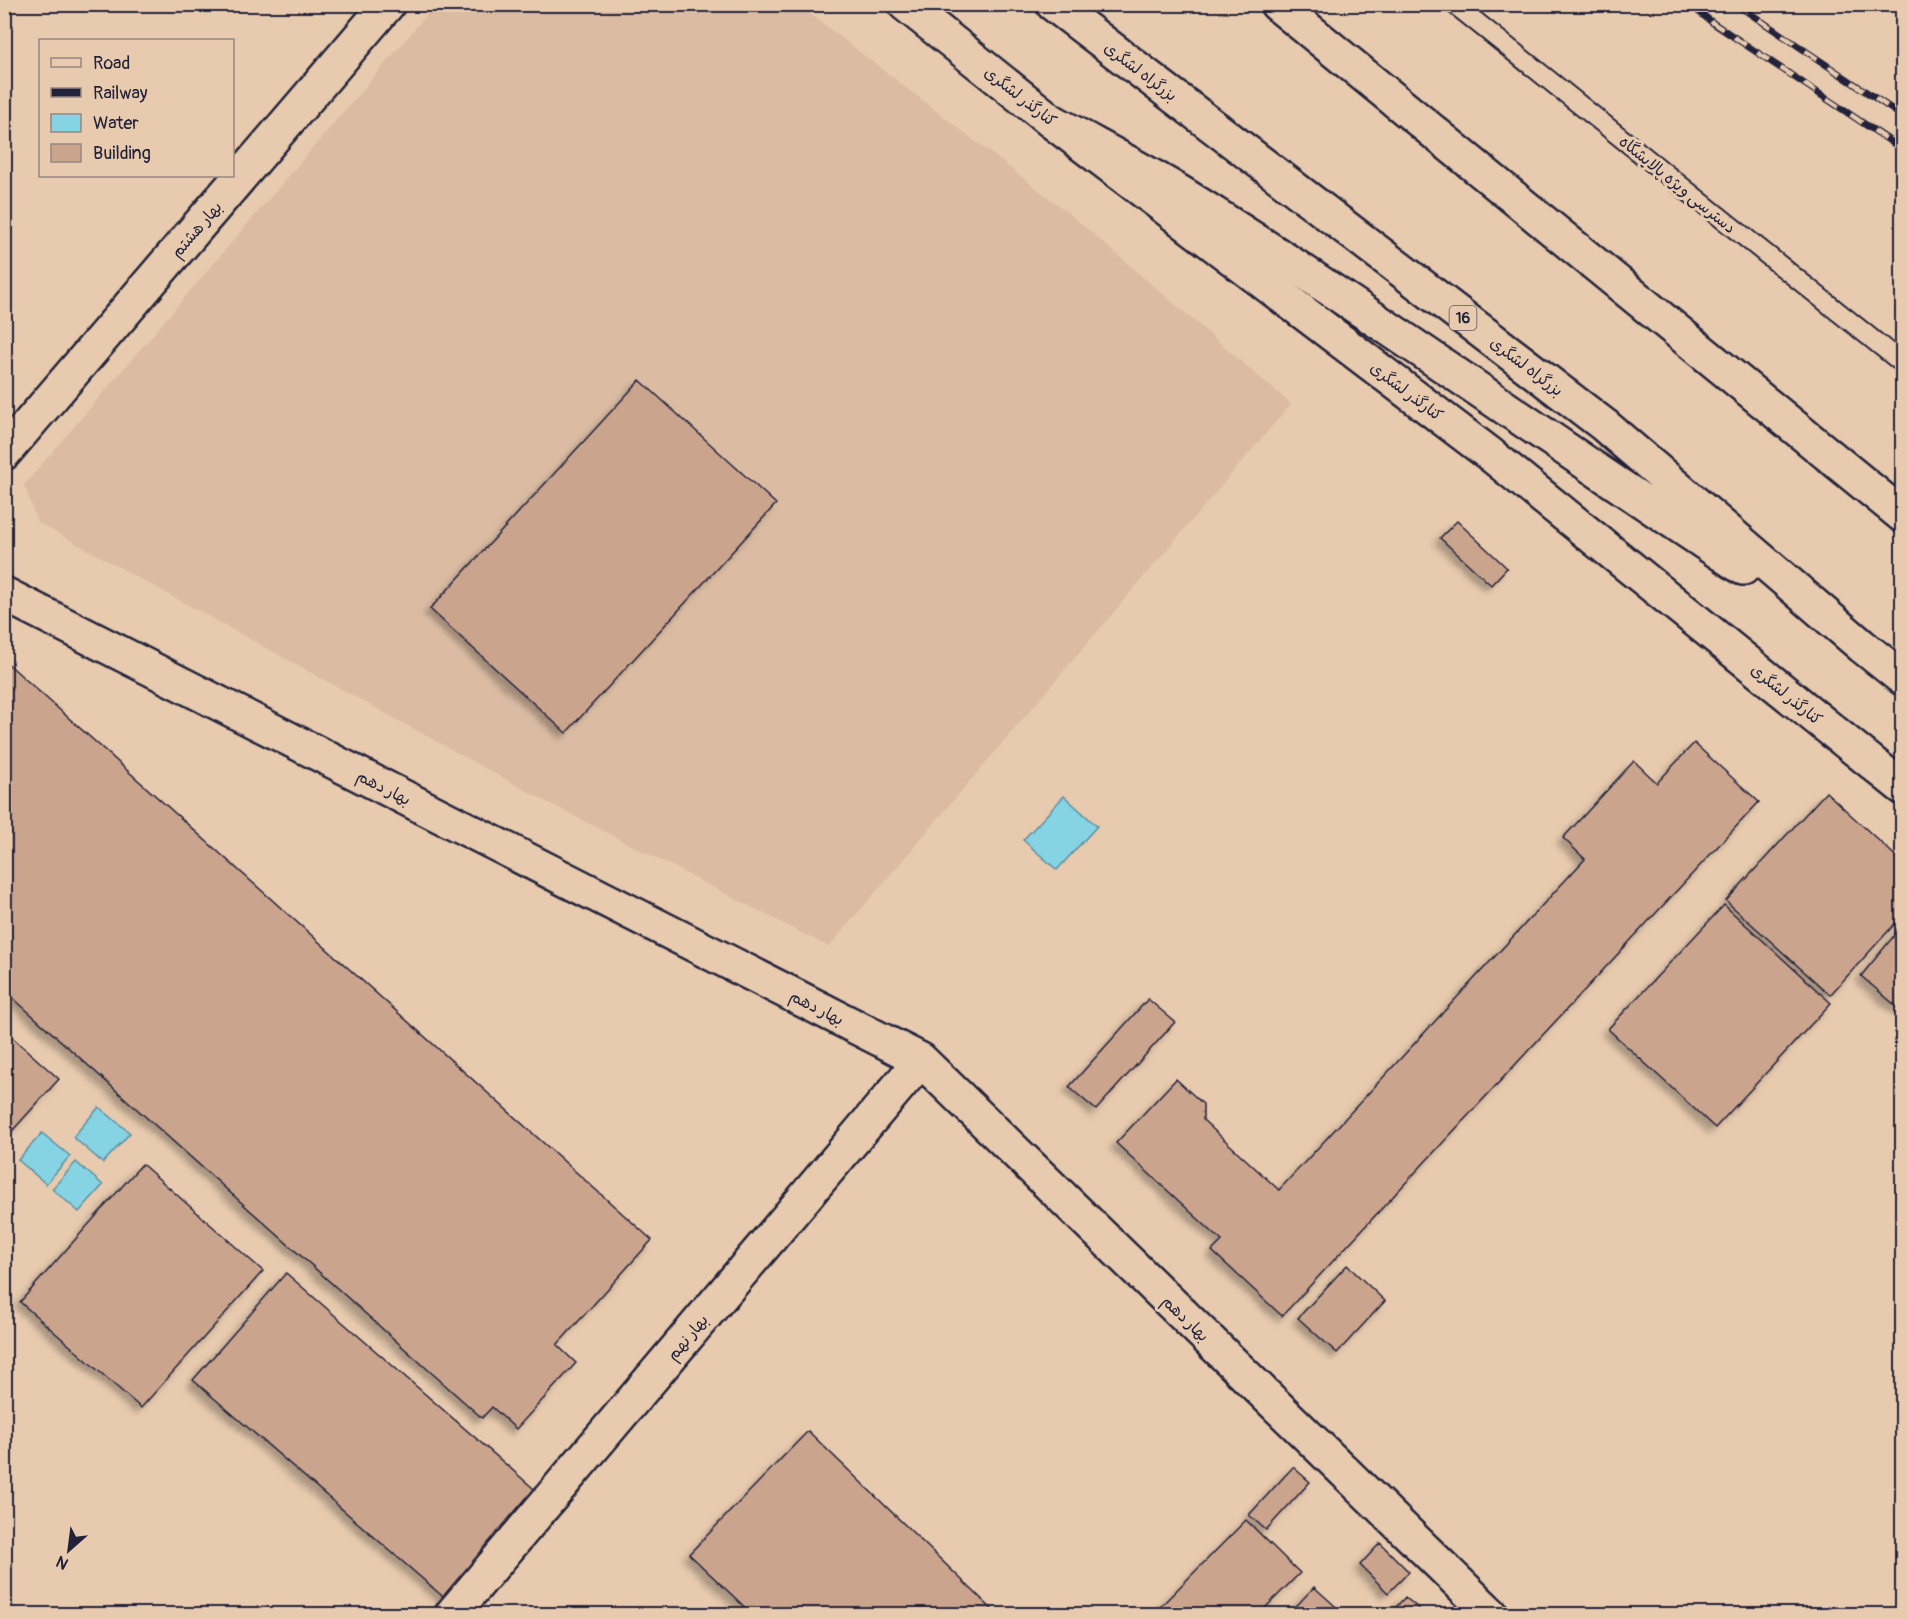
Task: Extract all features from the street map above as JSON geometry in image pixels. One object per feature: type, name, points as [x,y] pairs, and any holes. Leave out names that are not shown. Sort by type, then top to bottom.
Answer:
[{"type":"main road","name":"بهار هشتم","points":[[4,453],[388,4]]},
{"type":"main road","name":"کنارگذر لشگری","points":[[905,4],[1050,120],[1491,454],[1902,787]]},
{"type":"main road","name":"بزرگراه لشگری","points":[[1053,4],[1604,425],[1902,678]]},
{"type":"main road","points":[[1277,4],[1902,515]]},
{"type":"main road","points":[[1050,120],[1179,192],[1296,267],[1624,490],[1862,646]]},
{"type":"main road","name":"بهار دهم","points":[[4,594],[921,1060],[1491,1614]]},
{"type":"main road","name":"بهار نهم","points":[[452,1614],[921,1060]]},
{"type":"lane","name":"دسترسی ویژه پالایشگاه","points":[[1454,4],[1902,363]]},
{"type":"shaded area","points":[[435,5],[799,5],[1071,215],[1291,404],[829,947],[543,800],[37,522],[24,485]]},
{"type":"water","points":[[1064,796],[1097,826],[1057,870],[1023,840]]},
{"type":"water","points":[[99,1107],[130,1133],[103,1163],[73,1137]]},
{"type":"water","points":[[42,1133],[70,1156],[46,1184],[18,1160]]},
{"type":"water","points":[[76,1162],[103,1185],[79,1212],[52,1189]]},
{"type":"building","points":[[640,380],[776,504],[566,733],[430,609]]},
{"type":"building","points":[[1457,521],[1507,568],[1491,585],[1440,538]]},
{"type":"building","points":[[5,661],[652,1240],[557,1345],[576,1363],[516,1429],[492,1407],[482,1418],[4,990]]},
{"type":"building","points":[[1694,743],[1759,802],[1282,1316],[1212,1251],[1222,1241],[1116,1143],[1176,1079],[1203,1104],[1203,1120],[1279,1190],[1585,859],[1563,838],[1634,761],[1657,783]]},
{"type":"building","points":[[1826,792],[1902,862],[1902,916],[1830,995],[1726,901]]},
{"type":"building","points":[[1724,905],[1831,1003],[1715,1128],[1608,1029]]},
{"type":"building","points":[[1902,926],[1902,1011],[1861,976]]},
{"type":"building","points":[[1148,999],[1175,1022],[1096,1110],[1069,1087]]},
{"type":"building","points":[[4,1030],[59,1079],[4,1140]]},
{"type":"building","points":[[142,1164],[263,1271],[141,1408],[20,1302]]},
{"type":"building","points":[[1347,1265],[1385,1301],[1337,1353],[1298,1318]]},
{"type":"building","points":[[286,1273],[541,1495],[448,1601],[193,1380]]},
{"type":"building","points":[[808,1431],[997,1614],[752,1614],[689,1554]]},
{"type":"building","points":[[1293,1467],[1310,1482],[1266,1530],[1249,1515]]},
{"type":"building","points":[[1246,1520],[1300,1573],[1259,1614],[1153,1614]]},
{"type":"building","points":[[1380,1543],[1409,1572],[1388,1593],[1360,1565]]},
{"type":"building","points":[[1314,1587],[1344,1614],[1289,1614]]},
{"type":"building","points":[[1405,1597],[1425,1614],[1390,1614]]},
{"type":"railway","points":[[1689,4],[1713,23],[1902,149]]},
{"type":"railway","points":[[1736,4],[1902,116]]}]
